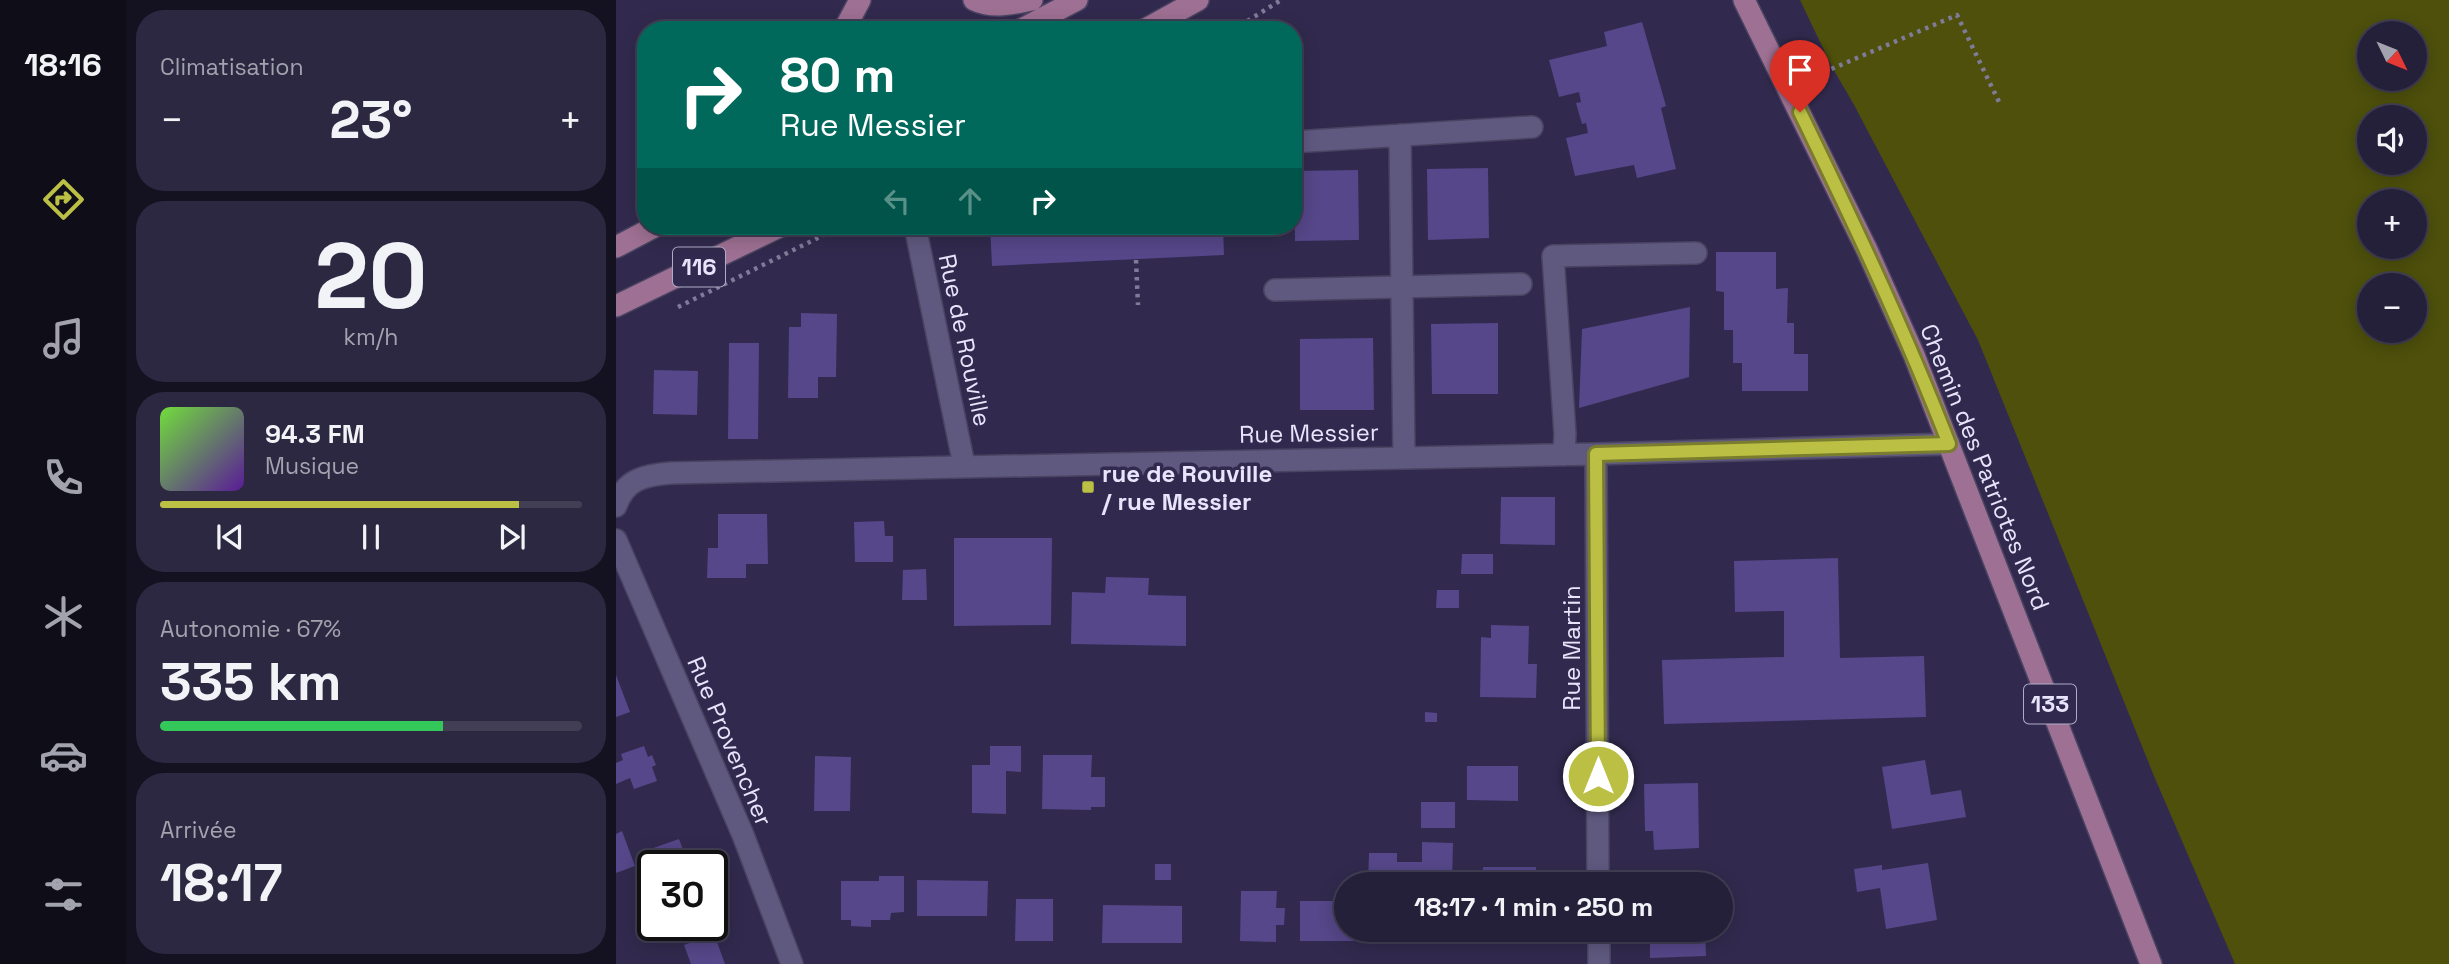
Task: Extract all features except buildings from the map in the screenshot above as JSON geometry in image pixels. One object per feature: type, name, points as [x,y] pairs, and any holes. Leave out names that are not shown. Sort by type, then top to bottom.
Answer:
[{"type":"main road","points":[[849,21],[860,0]]},
{"type":"main road","points":[[974,0],[998,6],[1032,0]]},
{"type":"main road","points":[[1037,21],[1077,0]]},
{"type":"main road","points":[[1160,21],[1198,0]]},
{"type":"main road","name":"Chemin des Patriotes Nord","points":[[1744,0],[1867,250],[1913,355],[2151,964]]},
{"type":"main road","points":[[616,237],[637,222]]},
{"type":"main road","name":"116","points":[[616,247],[639,235]]},
{"type":"main road","name":"116","points":[[616,306],[762,235]]},
{"type":"street","points":[[1302,141],[1532,127]]},
{"type":"street","points":[[1399,135],[1404,458]]},
{"type":"street","name":"Rue de Rouville","points":[[917,235],[964,465]]},
{"type":"street","points":[[1564,455],[1565,434],[1553,256],[1696,253]]},
{"type":"street","points":[[1275,290],[1521,284]]},
{"type":"street","name":"Rue Messier","points":[[616,506],[626,486],[655,474],[671,473],[1564,455],[1949,444]]},
{"type":"street","name":"Rue Martin","points":[[1596,454],[1598,872]]},
{"type":"street","name":"Rue Provencher","points":[[616,540],[743,835],[792,964]]},
{"type":"street","points":[[1599,942],[1599,964]]},
{"type":"path","points":[[1247,21],[1281,0]]},
{"type":"path","points":[[1789,89],[1832,67],[1957,15],[2000,104]]},
{"type":"path","points":[[1136,260],[1138,305]]},
{"type":"shaded area","points":[[1800,0],[2449,0],[2449,964],[2235,964],[2154,776],[1978,340],[1832,67]]},
{"type":"place","name":"rue de Rouville / rue Messier","points":[[1088,487]]},
{"type":"route","points":[[1598,776],[1596,454],[1893,448],[1949,444],[1867,250],[1800,112]]}]
